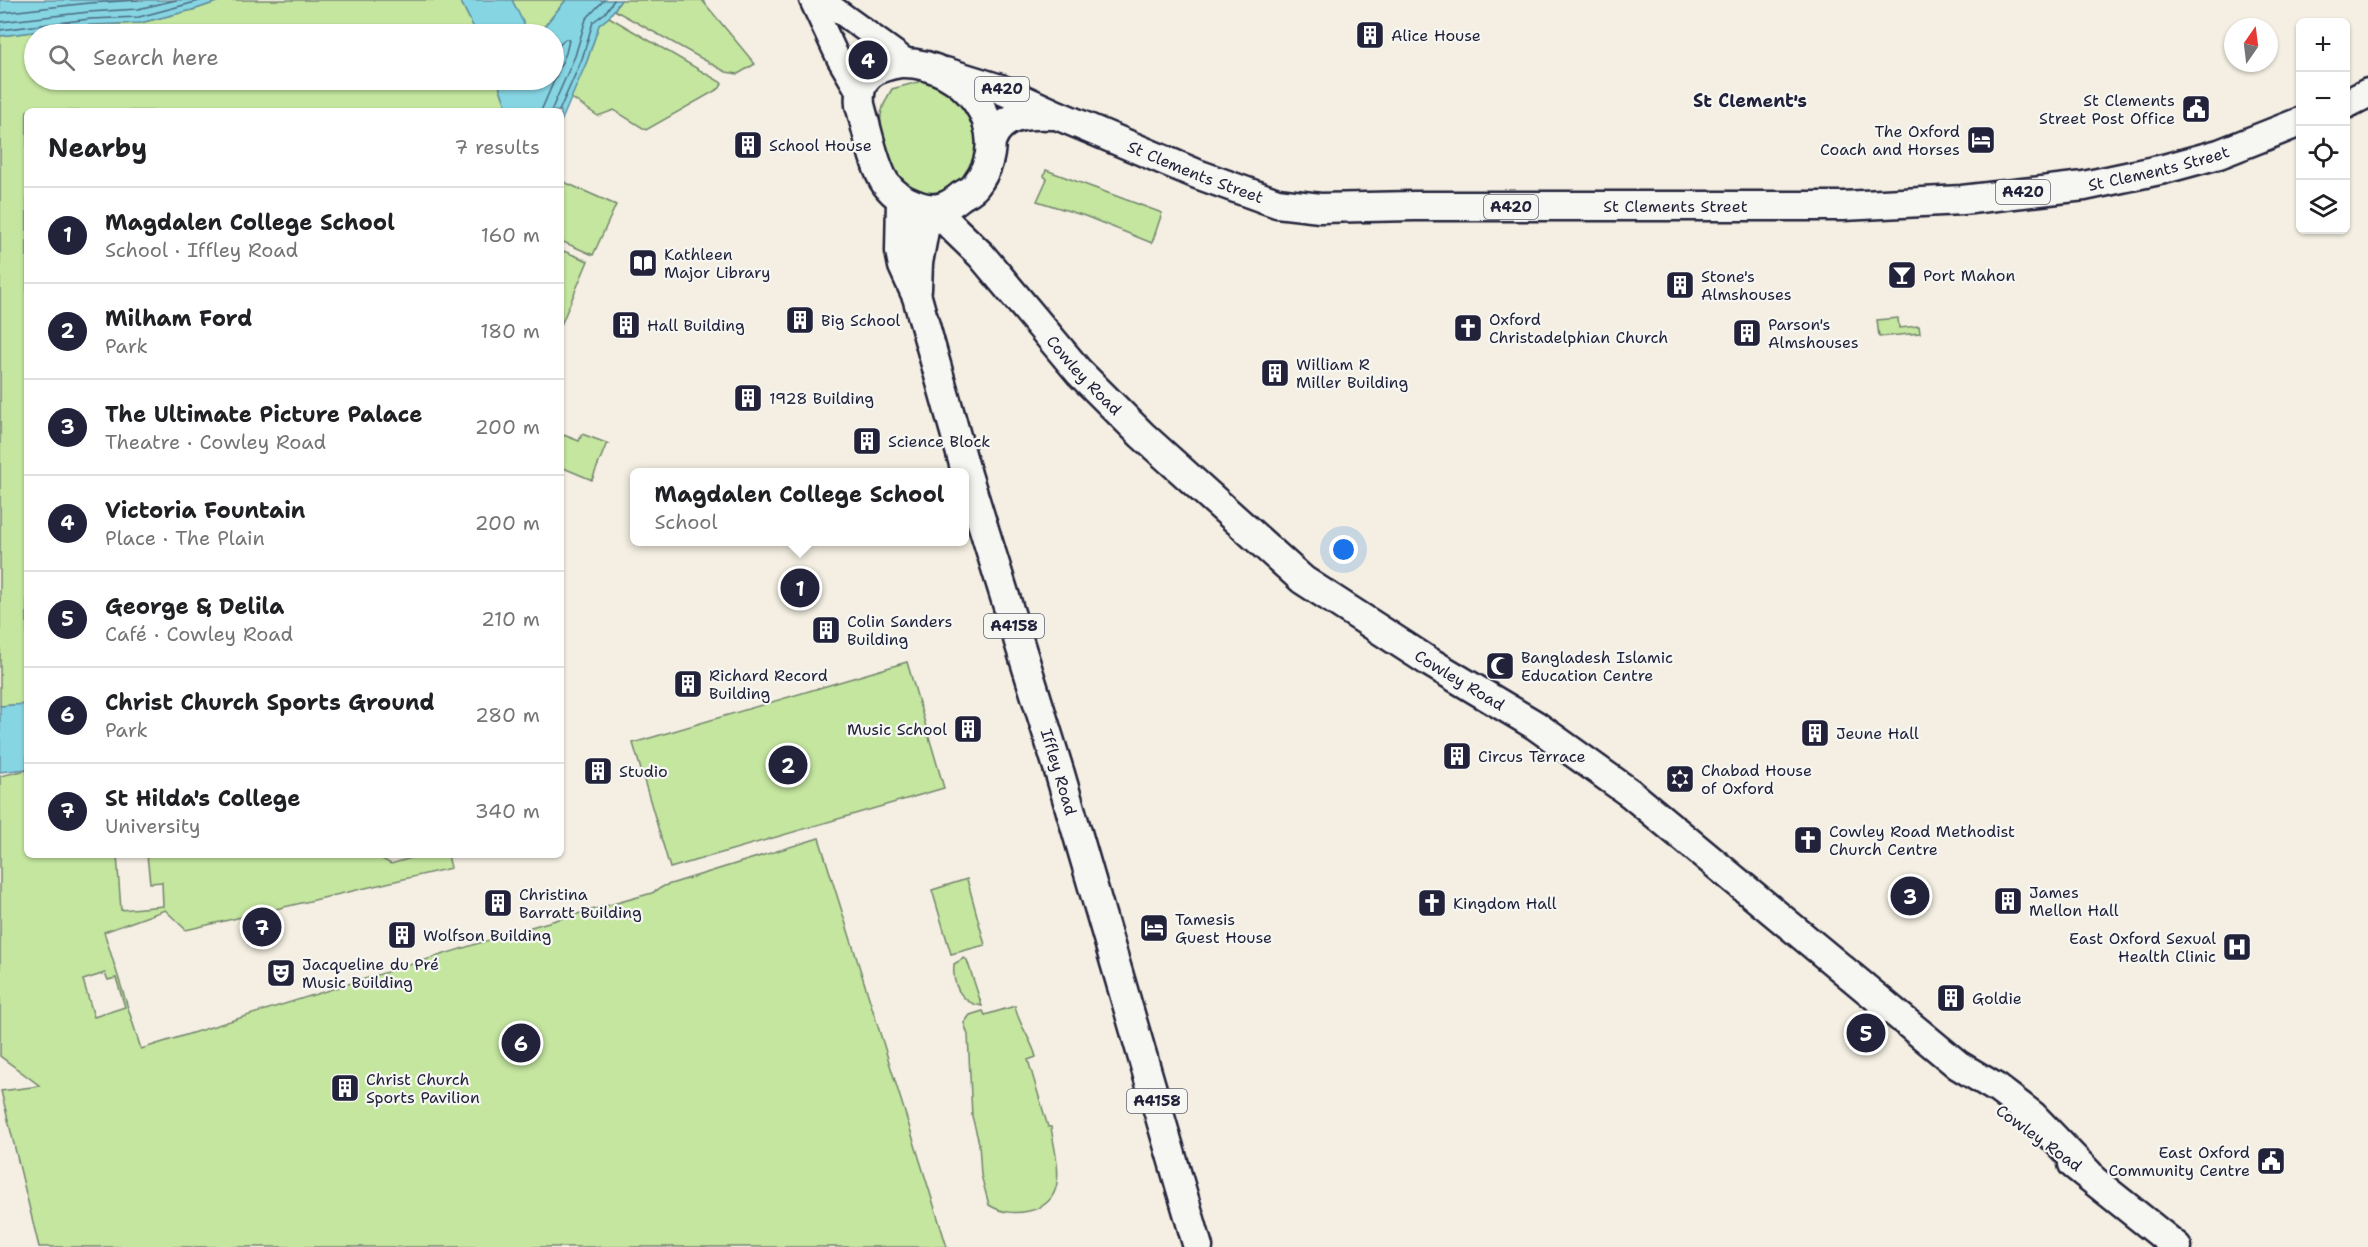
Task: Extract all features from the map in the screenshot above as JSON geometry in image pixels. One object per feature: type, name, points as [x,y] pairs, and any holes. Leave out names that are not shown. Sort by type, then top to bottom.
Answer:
[{"type":"main road","points":[[910,63],[945,72],[973,94],[992,139],[986,165],[975,187],[954,202],[932,209],[901,199],[884,182],[859,94],[862,84],[874,71],[892,64],[910,63]]},
{"type":"main road","name":"St Clements Street","points":[[945,72],[1000,88],[1057,115],[1214,181],[1277,203],[1320,208],[1843,206],[1962,200],[2084,186],[2163,169],[2219,154],[2296,124]]},
{"type":"main road","points":[[2350,102],[2368,93]]},
{"type":"main road","name":"St Clements Street","points":[[992,139],[995,132],[1014,117],[1057,115]]},
{"type":"main road","name":"Cowley Road","points":[[975,187],[971,221],[981,255]]},
{"type":"main road","name":"Iffley Road","points":[[901,199],[900,252],[903,266],[917,297],[965,468]]},
{"type":"main road","name":"Iffley Road","points":[[917,297],[918,263],[932,209]]},
{"type":"main road","name":"Cowley Road","points":[[932,209],[981,255],[1079,372],[1142,435],[1303,580],[1428,662],[1534,725],[1630,793],[1968,1072],[1990,1102],[2022,1129],[2089,1174],[2177,1247]]},
{"type":"main road","name":"Iffley Road","points":[[969,481],[1060,774],[1198,1247]]},
{"type":"street","points":[[811,0],[859,94]]},
{"type":"street","points":[[823,0],[910,63]]},
{"type":"green space","points":[[222,0],[460,0],[472,24],[116,24],[140,23]]},
{"type":"green space","points":[[512,0],[566,0],[546,24],[524,24]]},
{"type":"green space","points":[[621,0],[702,0],[755,64],[738,74],[726,72],[614,10]]},
{"type":"green space","points":[[609,17],[722,83],[720,88],[646,130],[614,110],[598,116],[570,97],[587,61],[599,25]]},
{"type":"green space","points":[[24,33],[24,90],[501,90],[507,108],[24,108],[24,704],[0,706],[0,36]]},
{"type":"green space","points":[[922,81],[945,90],[958,99],[968,111],[980,137],[977,153],[970,169],[959,182],[946,189],[932,192],[918,191],[905,184],[894,172],[881,128],[881,114],[892,89]]},
{"type":"green space","points":[[1046,170],[1162,213],[1152,243],[1085,216],[1037,201],[1047,179],[1044,176]]},
{"type":"green space","points":[[564,182],[616,205],[593,255],[564,242]]},
{"type":"green space","points":[[564,251],[588,261],[564,318]]},
{"type":"green space","points":[[1898,318],[1899,328],[1919,326],[1920,333],[1879,337],[1877,320]]},
{"type":"green space","points":[[582,434],[609,444],[606,445],[592,480],[564,468],[564,435],[579,441]]},
{"type":"green space","points":[[907,662],[944,788],[670,868],[633,743]]},
{"type":"green space","points":[[24,771],[24,858],[117,858],[121,910],[163,906],[162,882],[150,883],[147,858],[382,858],[391,864],[411,858],[449,858],[451,868],[186,930],[165,910],[104,932],[141,1049],[524,929],[652,893],[664,886],[819,838],[947,1247],[39,1247],[1,1091],[40,1086],[0,1056],[0,776]],"holes":[[[105,973],[108,980],[116,978],[125,1007],[94,1017],[83,980]]]},
{"type":"green space","points":[[967,879],[985,945],[951,954],[932,890]]},
{"type":"green space","points":[[964,958],[967,960],[982,1006],[963,997],[956,985],[954,964]]},
{"type":"green space","points":[[1015,1006],[1036,1057],[1028,1060],[1048,1127],[1051,1127],[1058,1176],[1051,1198],[1042,1206],[1029,1211],[1013,1213],[989,1205],[981,1175],[979,1143],[972,1116],[968,1035],[964,1023],[970,1015],[983,1011],[985,1015]]},
{"type":"water","points":[[0,0],[222,0],[140,23],[24,24],[24,33],[0,36]]},
{"type":"water","points":[[460,0],[512,0],[524,24],[472,24]]},
{"type":"water","points":[[566,0],[621,0],[609,17],[599,25],[587,61],[564,115],[564,108],[507,108],[501,90],[564,90],[564,24],[546,24]]},
{"type":"water","points":[[24,704],[24,769],[0,772],[0,706]]},
{"type":"place","name":"Alice House","points":[[1370,35]]},
{"type":"place","name":"Victoria Fountain","points":[[868,60]]},
{"type":"place","name":"St Clements Street Post Office","points":[[2196,109]]},
{"type":"place","name":"The Oxford Coach and Horses","points":[[1981,140]]},
{"type":"place","name":"School House","points":[[748,145]]},
{"type":"place","name":"Kathleen Major Library","points":[[643,263]]},
{"type":"place","name":"Port Mahon","points":[[1902,275]]},
{"type":"place","name":"Stone's Almshouses","points":[[1680,285]]},
{"type":"place","name":"Big School","points":[[800,320]]},
{"type":"place","name":"Hall Building","points":[[626,325]]},
{"type":"place","name":"Oxford Christadelphian Church","points":[[1468,328]]},
{"type":"place","name":"Parson's Almshouses","points":[[1747,333]]},
{"type":"place","name":"William R Miller Building","points":[[1275,373]]},
{"type":"place","name":"1928 Building","points":[[748,398]]},
{"type":"place","name":"Science Block","points":[[867,441]]},
{"type":"place","name":"Magdalen College School","points":[[800,588]]},
{"type":"place","name":"Colin Sanders Building","points":[[826,630]]},
{"type":"place","name":"Bangladesh Islamic Education Centre","points":[[1500,666]]},
{"type":"place","name":"Richard Record Building","points":[[688,684]]},
{"type":"place","name":"Music School","points":[[968,729]]},
{"type":"place","name":"Jeune Hall","points":[[1815,733]]},
{"type":"place","name":"Circus Terrace","points":[[1457,756]]},
{"type":"place","name":"Milham Ford","points":[[788,765]]},
{"type":"place","name":"Studio","points":[[598,771]]},
{"type":"place","name":"Chabad House of Oxford","points":[[1680,779]]},
{"type":"place","name":"Cowley Road Methodist Church Centre","points":[[1808,840]]},
{"type":"place","name":"The Ultimate Picture Palace","points":[[1910,896]]},
{"type":"place","name":"James Mellon Hall","points":[[2008,901]]},
{"type":"place","name":"Christina Barratt Building","points":[[498,903]]},
{"type":"place","name":"Kingdom Hall","points":[[1432,903]]},
{"type":"place","name":"St Hilda's College","points":[[262,927]]},
{"type":"place","name":"Tamesis Guest House","points":[[1154,928]]},
{"type":"place","name":"Wolfson Building","points":[[402,935]]},
{"type":"place","name":"East Oxford Sexual Health Clinic","points":[[2237,947]]},
{"type":"place","name":"Jacqueline du Pré Music Building","points":[[281,973]]},
{"type":"place","name":"Goldie","points":[[1951,998]]},
{"type":"place","name":"George & Delila","points":[[1866,1033]]},
{"type":"place","name":"Christ Church Sports Ground","points":[[521,1043]]},
{"type":"place","name":"Christ Church Sports Pavilion","points":[[345,1088]]},
{"type":"place","name":"East Oxford Community Centre","points":[[2271,1161]]},
{"type":"district","name":"St Clement's","points":[[1750,101]]}]
